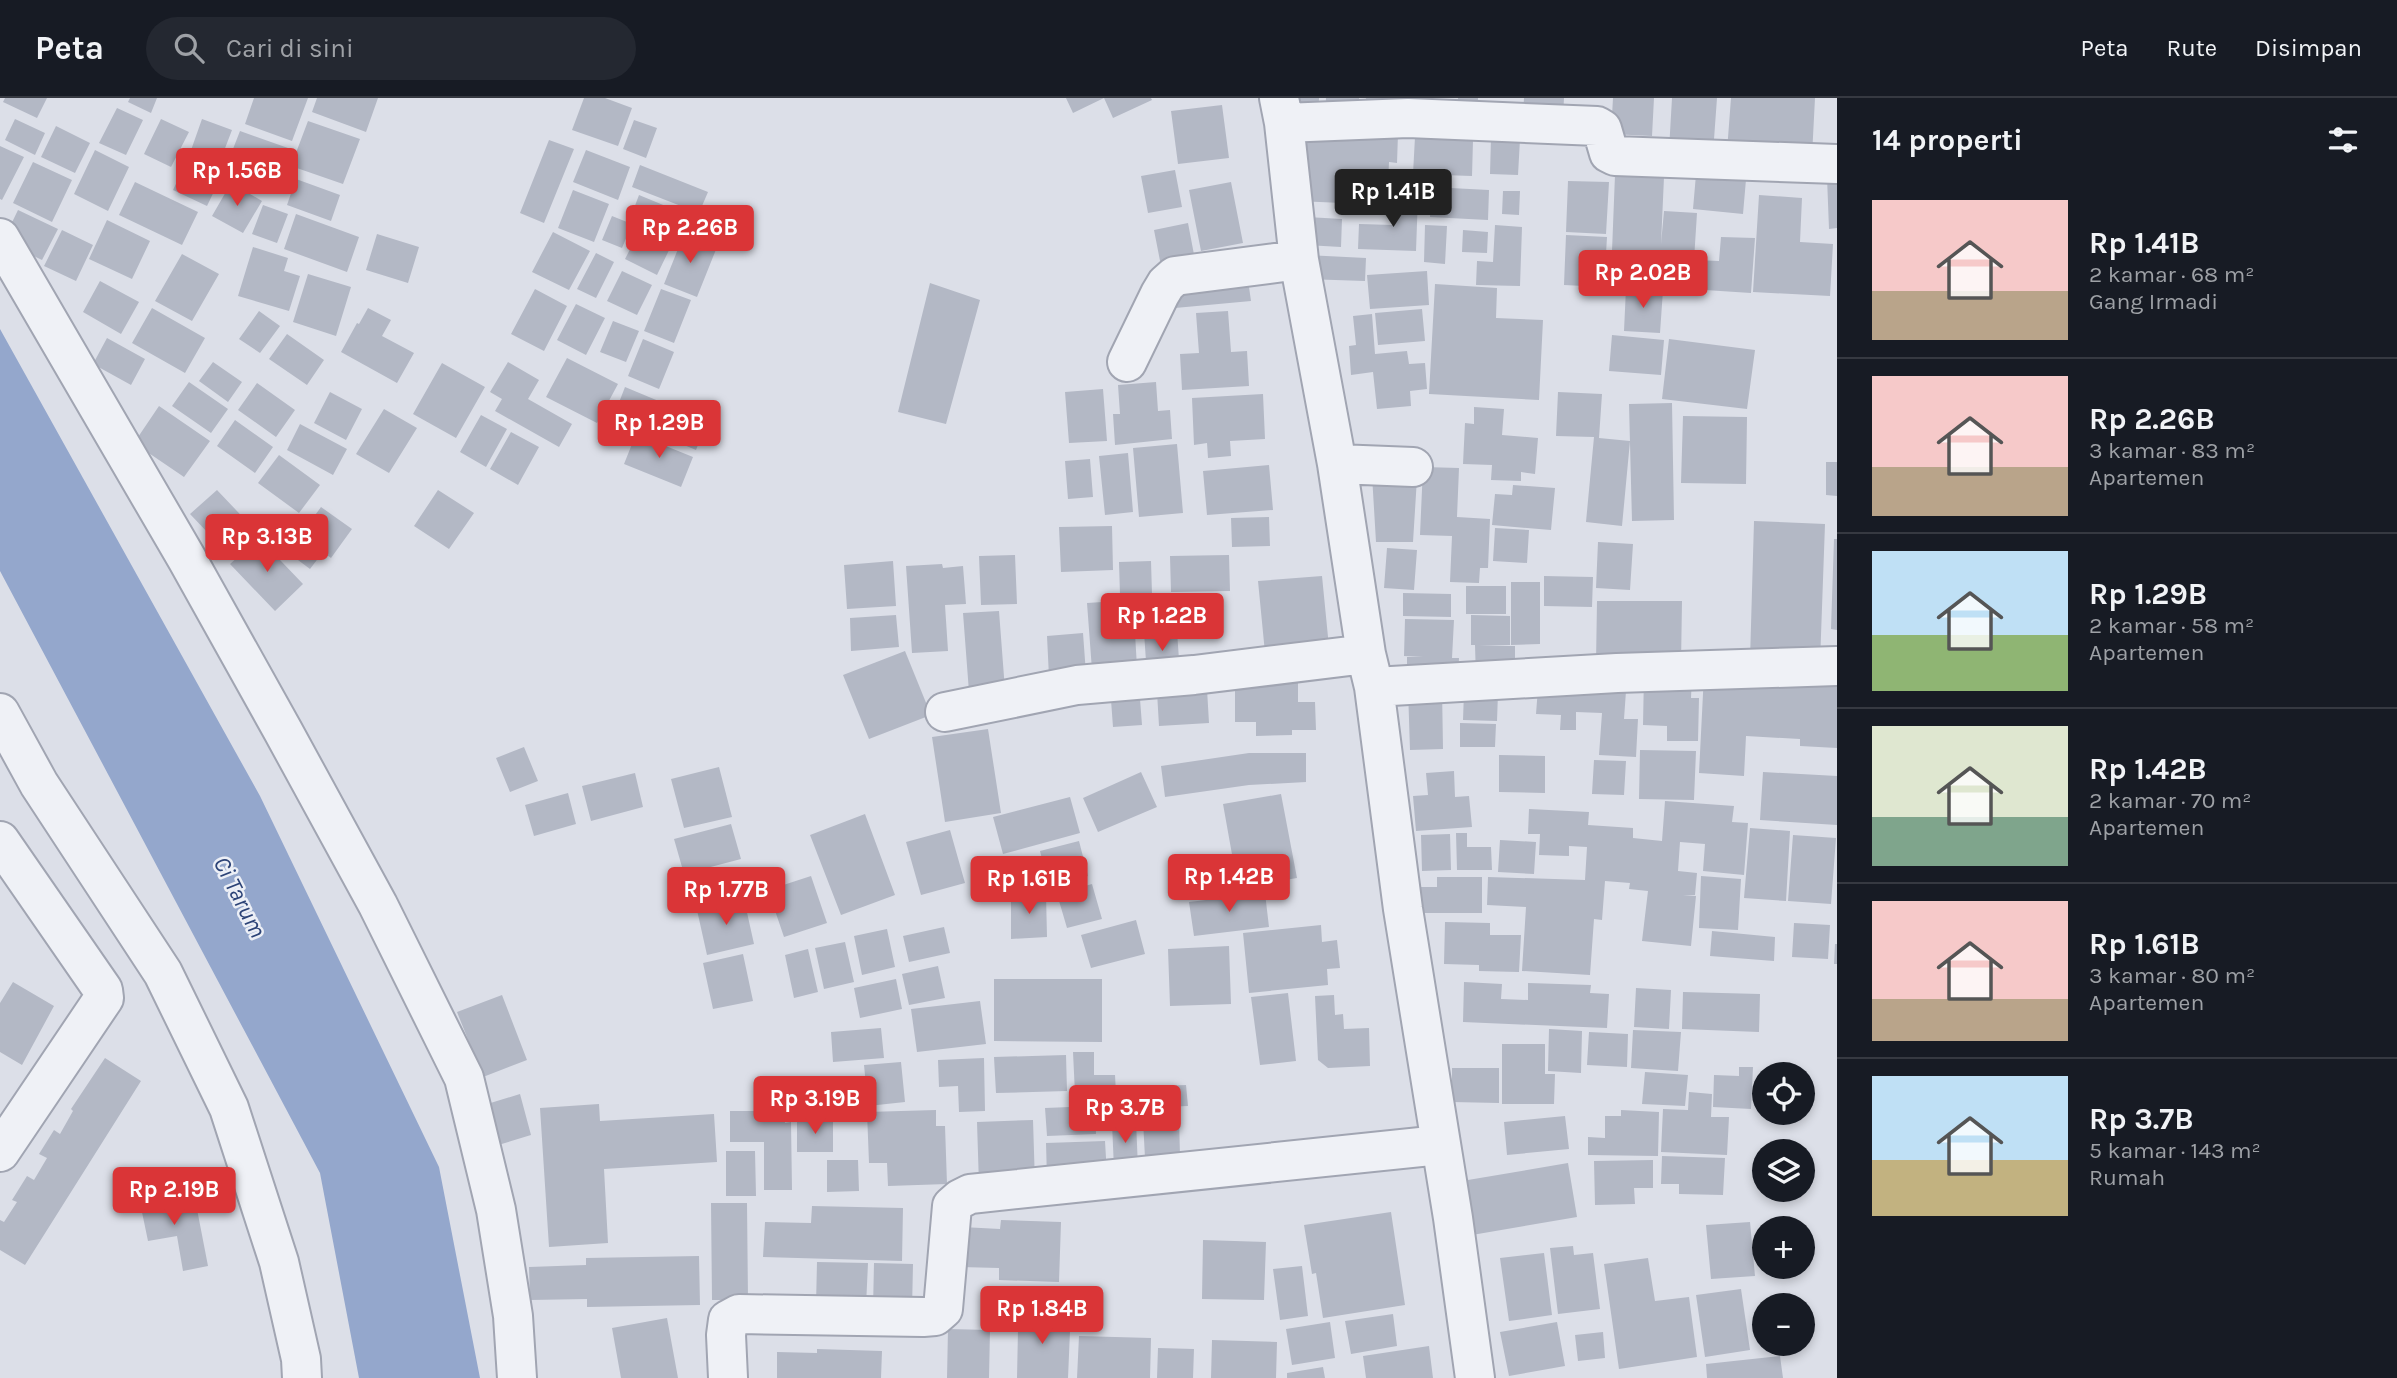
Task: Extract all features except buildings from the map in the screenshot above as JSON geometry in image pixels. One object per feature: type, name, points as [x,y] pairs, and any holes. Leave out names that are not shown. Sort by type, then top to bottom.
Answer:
[{"type":"street","points":[[1475,1378],[1403,909],[1370,670],[1337,464],[1299,260],[1282,110],[1597,126],[1602,129],[1609,153],[1615,156],[1837,164]]},
{"type":"street","points":[[0,238],[283,730],[378,905],[464,1078],[496,1210],[513,1316],[517,1378]]},
{"type":"street","points":[[1127,362],[1160,294],[1175,276],[1299,260]]},
{"type":"street","points":[[1337,464],[1413,467]]},
{"type":"street","points":[[945,712],[1077,685],[1194,675],[1370,670],[1617,673],[1837,666]]},
{"type":"street","points":[[0,713],[39,784],[163,973],[229,1108],[279,1262],[302,1378]]},
{"type":"street","points":[[0,841],[103,990],[104,998],[0,1152]]},
{"type":"street","points":[[727,1378],[728,1320],[739,1314],[935,1316],[943,1309],[952,1206],[970,1194],[1440,1145]]},
{"type":"water","name":"Ci Tarum","points":[[0,329],[260,796],[439,1167],[480,1378],[359,1378],[320,1173],[0,571]]}]
